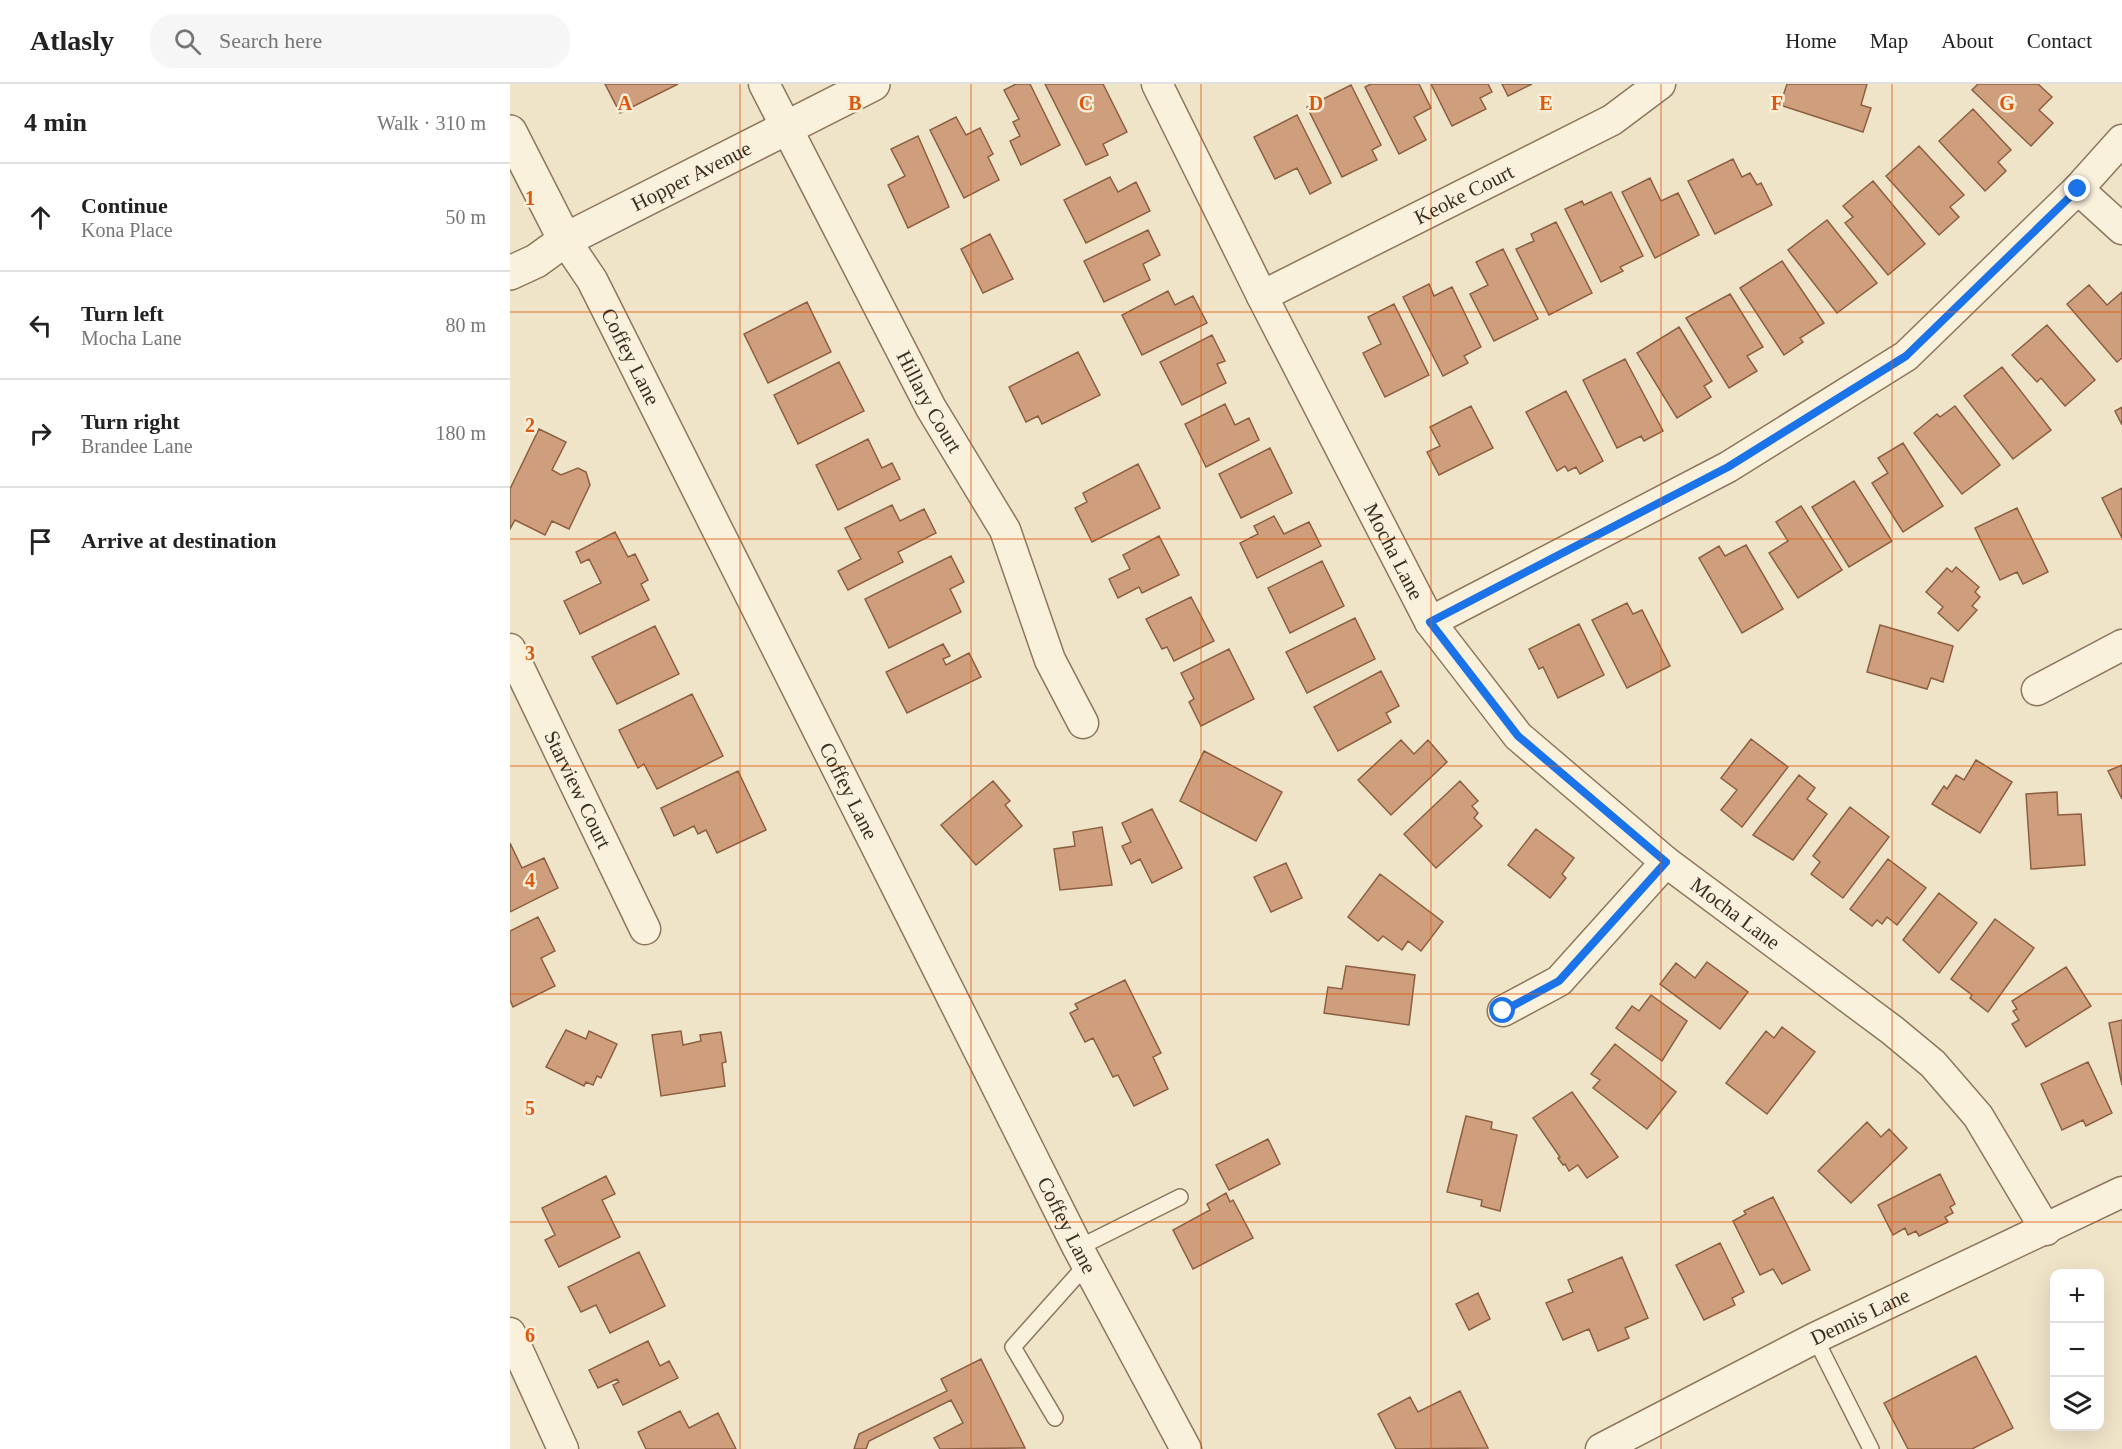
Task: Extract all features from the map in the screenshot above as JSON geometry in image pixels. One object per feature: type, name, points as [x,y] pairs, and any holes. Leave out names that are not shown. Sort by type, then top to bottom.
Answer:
[{"type":"street","name":"Hillary Court","points":[[764,84],[931,408],[1005,530],[1050,660],[1083,723]]},
{"type":"street","name":"Hopper Avenue","points":[[510,273],[536,261],[565,240],[873,84]]},
{"type":"street","name":"Mocha Lane","points":[[1157,84],[1262,296],[1430,622],[1518,736],[1666,862],[1893,1030],[1933,1064],[1978,1116],[2046,1230]]},
{"type":"street","name":"Keoke Court","points":[[1262,296],[1612,120],[1660,84]]},
{"type":"street","name":"Coffey Lane","points":[[510,132],[565,240],[592,280],[1083,1256],[1186,1449]]},
{"type":"street","points":[[1430,622],[1728,467],[1906,356],[2078,189],[2122,140]]},
{"type":"street","points":[[2078,189],[2122,229]]},
{"type":"street","points":[[2037,690],[2122,645]]},
{"type":"street","name":"Starview Court","points":[[510,649],[645,929]]},
{"type":"street","points":[[1503,1011],[1559,981],[1666,862]]},
{"type":"street","name":"Dennis Lane","points":[[1601,1449],[1815,1338],[2122,1192]]},
{"type":"street","points":[[510,1333],[563,1449]]},
{"type":"lane","points":[[1055,1418],[1013,1347],[1083,1256],[1180,1197]]},
{"type":"lane","points":[[1815,1338],[1868,1448]]},
{"type":"building","points":[[605,84],[678,84],[620,113]]},
{"type":"building","points":[[1016,84],[1030,84],[1060,145],[1021,165],[1010,141],[1020,136],[1013,122],[1019,119],[1004,90]]},
{"type":"building","points":[[1045,84],[1103,84],[1127,132],[1103,144],[1108,155],[1086,165]]},
{"type":"building","points":[[1371,84],[1419,84],[1431,108],[1414,117],[1426,140],[1399,154],[1365,87]]},
{"type":"building","points":[[1431,84],[1488,84],[1492,92],[1480,98],[1486,109],[1452,126]]},
{"type":"building","points":[[1502,84],[1532,84],[1508,96]]},
{"type":"building","points":[[1787,84],[1867,84],[1861,105],[1871,108],[1863,132],[1780,105]]},
{"type":"building","points":[[1978,84],[2038,84],[2052,97],[2039,110],[2053,123],[2031,146],[1972,90]]},
{"type":"building","points":[[1351,85],[1381,145],[1372,150],[1377,160],[1342,177],[1307,107]]},
{"type":"building","points":[[1973,109],[2011,150],[1998,162],[2006,171],[1985,191],[1939,141]]},
{"type":"building","points":[[1297,115],[1331,183],[1310,194],[1297,168],[1275,179],[1254,137]]},
{"type":"building","points":[[956,117],[966,135],[980,128],[993,154],[988,157],[999,180],[964,198],[930,130]]},
{"type":"building","points":[[918,136],[949,207],[908,228],[888,185],[905,176],[891,149]]},
{"type":"building","points":[[1919,146],[1964,195],[1950,207],[1959,217],[1939,235],[1886,176]]},
{"type":"building","points":[[1733,159],[1742,177],[1750,173],[1757,185],[1761,183],[1772,205],[1715,234],[1688,181]]},
{"type":"building","points":[[1110,177],[1118,192],[1136,182],[1150,211],[1086,243],[1064,200]]},
{"type":"building","points":[[1650,178],[1661,201],[1678,193],[1699,235],[1655,258],[1622,192]]},
{"type":"building","points":[[1873,181],[1925,244],[1888,275],[1845,223],[1853,217],[1843,206]]},
{"type":"building","points":[[1611,192],[1643,256],[1620,267],[1623,271],[1601,282],[1565,209],[1582,201],[1584,205]]},
{"type":"building","points":[[1827,220],[1877,283],[1837,313],[1788,250]]},
{"type":"building","points":[[1556,222],[1592,293],[1549,315],[1516,249],[1534,241],[1531,234]]},
{"type":"building","points":[[1148,230],[1160,255],[1143,264],[1150,280],[1104,302],[1084,261]]},
{"type":"building","points":[[990,234],[1013,279],[983,293],[961,249]]},
{"type":"building","points":[[1503,249],[1538,319],[1494,341],[1470,294],[1488,285],[1476,262]]},
{"type":"building","points":[[1782,261],[1824,323],[1800,338],[1803,342],[1784,355],[1740,288]]},
{"type":"building","points":[[1429,284],[1434,296],[1452,287],[1481,347],[1464,356],[1468,363],[1443,376],[1403,297]]},
{"type":"building","points":[[2089,285],[2107,305],[2122,292],[2122,358],[2117,362],[2067,304]]},
{"type":"building","points":[[1168,291],[1175,305],[1193,296],[1207,323],[1142,355],[1122,315]]},
{"type":"building","points":[[1730,294],[1763,347],[1747,356],[1757,371],[1729,388],[1686,318]]},
{"type":"building","points":[[807,302],[831,352],[768,383],[744,334]]},
{"type":"building","points":[[1394,304],[1429,375],[1385,397],[1363,353],[1381,344],[1368,317]]},
{"type":"building","points":[[2047,325],[2095,380],[2065,406],[2041,378],[2037,382],[2012,355]]},
{"type":"building","points":[[1679,327],[1712,381],[1704,386],[1711,397],[1677,418],[1637,353]]},
{"type":"building","points":[[1212,335],[1225,361],[1217,364],[1226,383],[1182,405],[1160,362]]},
{"type":"building","points":[[1078,352],[1100,395],[1042,424],[1038,416],[1026,422],[1009,387]]},
{"type":"building","points":[[1625,359],[1663,431],[1644,441],[1641,436],[1617,448],[1583,380]]},
{"type":"building","points":[[839,362],[864,411],[798,444],[774,395]]},
{"type":"building","points":[[2002,367],[2051,430],[2013,459],[1964,396]]},
{"type":"building","points":[[1566,391],[1603,461],[1580,474],[1576,467],[1568,471],[1565,466],[1557,471],[1526,412]]},
{"type":"building","points":[[1225,404],[1235,425],[1249,418],[1259,440],[1206,467],[1185,424]]},
{"type":"building","points":[[1471,406],[1493,448],[1439,475],[1427,452],[1440,446],[1430,427]]},
{"type":"building","points":[[1955,406],[2000,465],[1962,494],[1914,433],[1937,414],[1940,417]]},
{"type":"building","points":[[2122,407],[2122,425],[2115,411]]},
{"type":"building","points":[[539,429],[566,442],[552,470],[561,475],[578,468],[586,472],[590,485],[569,529],[552,521],[545,535],[515,520],[510,529],[510,489]]},
{"type":"building","points":[[868,439],[882,468],[892,463],[900,479],[838,510],[816,465]]},
{"type":"building","points":[[1903,443],[1943,506],[1903,532],[1872,483],[1888,473],[1878,458]]},
{"type":"building","points":[[1270,448],[1292,493],[1241,518],[1219,474]]},
{"type":"building","points":[[1138,464],[1160,508],[1092,542],[1075,508],[1087,502],[1083,493]]},
{"type":"building","points":[[1854,481],[1892,541],[1849,567],[1812,507]]},
{"type":"building","points":[[2122,488],[2122,538],[2102,498]]},
{"type":"building","points":[[892,505],[900,521],[924,509],[936,533],[898,552],[903,562],[848,590],[838,571],[861,559],[845,528]]},
{"type":"building","points":[[1801,506],[1842,570],[1798,598],[1769,553],[1788,541],[1776,522]]},
{"type":"building","points":[[2017,508],[2048,572],[2023,584],[2017,572],[2000,580],[1975,528]]},
{"type":"building","points":[[1274,516],[1284,534],[1309,522],[1321,546],[1257,578],[1240,543],[1258,534],[1254,526]]},
{"type":"building","points":[[615,532],[628,557],[635,554],[648,580],[641,584],[649,600],[580,634],[564,601],[601,583],[589,559],[581,563],[576,552]]},
{"type":"building","points":[[1159,536],[1179,575],[1142,593],[1139,587],[1118,598],[1109,579],[1130,569],[1123,555]]},
{"type":"building","points":[[1746,545],[1783,609],[1742,633],[1699,558],[1719,546],[1725,556]]},
{"type":"building","points":[[951,556],[964,582],[950,589],[961,612],[889,648],[865,599]]},
{"type":"building","points":[[1322,561],[1344,606],[1290,633],[1268,588]]},
{"type":"building","points":[[1956,567],[1979,587],[1975,592],[1980,597],[1972,606],[1977,610],[1958,631],[1938,613],[1943,607],[1926,592],[1947,568],[1952,572]]},
{"type":"building","points":[[1191,597],[1214,641],[1174,661],[1167,647],[1162,649],[1146,619]]},
{"type":"building","points":[[1627,603],[1633,614],[1642,610],[1670,666],[1627,688],[1592,620]]},
{"type":"building","points":[[1355,618],[1375,659],[1307,693],[1286,652]]},
{"type":"building","points":[[1579,624],[1604,675],[1558,698],[1543,667],[1539,669],[1529,649]]},
{"type":"building","points":[[1880,625],[1953,646],[1943,682],[1931,678],[1927,689],[1867,672]]},
{"type":"building","points":[[655,626],[679,674],[617,704],[592,657]]},
{"type":"building","points":[[943,644],[950,656],[943,659],[946,665],[969,653],[981,677],[907,713],[886,672]]},
{"type":"building","points":[[1229,649],[1254,699],[1201,726],[1189,702],[1194,699],[1181,673]]},
{"type":"building","points":[[1381,671],[1399,706],[1386,713],[1391,722],[1338,751],[1314,707]]},
{"type":"building","points":[[692,694],[723,756],[657,789],[644,764],[638,768],[619,730]]},
{"type":"building","points":[[1751,739],[1788,767],[1742,827],[1721,810],[1737,790],[1721,778]]},
{"type":"building","points":[[1401,740],[1414,754],[1428,740],[1447,762],[1391,815],[1358,780]]},
{"type":"building","points":[[1204,751],[1282,792],[1256,841],[1180,801]]},
{"type":"building","points":[[1976,760],[2012,782],[1980,833],[1932,804],[1944,786],[1947,789],[1956,775],[1964,780]]},
{"type":"building","points":[[2122,765],[2122,799],[2108,771]]},
{"type":"building","points":[[738,771],[766,830],[717,853],[706,830],[698,834],[694,826],[674,836],[661,808]]},
{"type":"building","points":[[1799,775],[1815,788],[1807,799],[1827,814],[1793,860],[1753,835]]},
{"type":"building","points":[[993,781],[1010,801],[1005,805],[1022,826],[976,865],[941,825]]},
{"type":"building","points":[[1460,781],[1478,801],[1472,806],[1478,813],[1474,818],[1482,826],[1436,868],[1404,834]]},
{"type":"building","points":[[2057,792],[2058,815],[2081,814],[2085,865],[2031,869],[2026,794]]},
{"type":"building","points":[[1850,807],[1889,837],[1843,898],[1811,874],[1820,862],[1813,856]]},
{"type":"building","points":[[1152,809],[1182,868],[1152,883],[1140,859],[1131,864],[1122,846],[1131,842],[1122,823]]},
{"type":"building","points":[[1102,827],[1112,885],[1060,890],[1054,849],[1075,846],[1073,832]]},
{"type":"building","points":[[1536,829],[1574,858],[1562,874],[1566,878],[1550,898],[1508,865]]},
{"type":"building","points":[[510,843],[522,868],[544,858],[558,888],[510,912]]},
{"type":"building","points":[[1888,859],[1926,888],[1897,925],[1887,917],[1882,924],[1877,920],[1872,926],[1850,909]]},
{"type":"building","points":[[1286,863],[1302,898],[1271,912],[1254,877]]},
{"type":"building","points":[[1380,874],[1443,922],[1421,951],[1408,941],[1402,950],[1383,936],[1378,941],[1348,917]]},
{"type":"building","points":[[1939,893],[1977,923],[1939,973],[1903,940]]},
{"type":"building","points":[[538,917],[555,951],[541,958],[555,986],[513,1007],[510,1000],[510,931]]},
{"type":"building","points":[[1995,919],[2034,948],[1988,1012],[1970,998],[1972,995],[1951,979]]},
{"type":"building","points":[[1707,962],[1748,992],[1720,1029],[1660,984],[1676,963],[1695,978]]},
{"type":"building","points":[[1346,966],[1415,975],[1409,1025],[1324,1013],[1328,987],[1342,989]]},
{"type":"building","points":[[2066,967],[2091,1006],[2026,1047],[2012,1024],[2019,1020],[2013,1011],[2017,1009],[2012,1001]]},
{"type":"building","points":[[1125,980],[1161,1053],[1153,1057],[1168,1089],[1134,1106],[1118,1075],[1113,1077],[1093,1038],[1085,1042],[1070,1013],[1078,1009],[1075,1004]]},
{"type":"building","points":[[1651,995],[1687,1021],[1662,1061],[1616,1028],[1632,1006],[1639,1011]]},
{"type":"building","points":[[2122,1020],[2122,1085],[2109,1023]]},
{"type":"building","points":[[1782,1027],[1815,1052],[1767,1114],[1726,1083],[1766,1031],[1774,1038]]},
{"type":"building","points":[[566,1030],[586,1039],[589,1031],[617,1044],[601,1078],[597,1076],[593,1085],[586,1082],[584,1086],[546,1067]]},
{"type":"building","points":[[681,1031],[683,1045],[701,1041],[700,1035],[721,1032],[726,1062],[722,1063],[725,1086],[661,1096],[652,1035]]},
{"type":"building","points":[[1615,1044],[1676,1092],[1647,1129],[1593,1088],[1600,1080],[1591,1074]]},
{"type":"building","points":[[2088,1062],[2112,1113],[2086,1126],[2083,1120],[2062,1130],[2041,1084]]},
{"type":"building","points":[[1572,1092],[1618,1157],[1587,1178],[1578,1165],[1569,1171],[1565,1164],[1563,1165],[1533,1118]]},
{"type":"building","points":[[1466,1116],[1492,1122],[1491,1129],[1517,1135],[1500,1211],[1481,1206],[1482,1200],[1447,1192]]},
{"type":"building","points":[[1867,1122],[1881,1137],[1889,1129],[1907,1148],[1851,1203],[1818,1171]]},
{"type":"building","points":[[1268,1139],[1280,1164],[1229,1190],[1216,1165]]},
{"type":"building","points":[[1940,1174],[1955,1204],[1950,1207],[1953,1213],[1945,1217],[1948,1222],[1919,1236],[1916,1231],[1908,1235],[1905,1228],[1893,1235],[1878,1205]]},
{"type":"building","points":[[606,1176],[615,1194],[602,1200],[620,1237],[559,1267],[545,1240],[555,1235],[542,1208]]},
{"type":"building","points":[[1226,1193],[1230,1202],[1233,1200],[1253,1238],[1193,1269],[1173,1230],[1210,1210],[1207,1204]]},
{"type":"building","points":[[1773,1197],[1810,1270],[1782,1284],[1773,1269],[1760,1275],[1733,1221],[1746,1214],[1744,1211]]},
{"type":"building","points":[[1720,1243],[1744,1292],[1732,1298],[1735,1305],[1704,1320],[1676,1265]]},
{"type":"building","points":[[639,1252],[665,1306],[610,1333],[596,1305],[581,1312],[568,1287]]},
{"type":"building","points":[[1622,1257],[1648,1318],[1625,1328],[1629,1338],[1598,1351],[1589,1329],[1563,1340],[1546,1303],[1573,1292],[1568,1280]]},
{"type":"building","points":[[1478,1293],[1490,1319],[1469,1330],[1456,1304]]},
{"type":"building","points":[[648,1341],[660,1366],[669,1361],[678,1378],[623,1405],[613,1385],[619,1382],[617,1379],[598,1388],[589,1370]]},
{"type":"building","points":[[1976,1356],[2013,1428],[1972,1449],[1908,1449],[1884,1403]]},
{"type":"building","points":[[981,1359],[1025,1448],[940,1449],[934,1438],[963,1423],[951,1400],[869,1441],[866,1449],[854,1449],[859,1434],[947,1391],[941,1379]]},
{"type":"building","points":[[1460,1391],[1488,1448],[1396,1449],[1378,1414],[1410,1397],[1418,1412]]},
{"type":"building","points":[[680,1411],[689,1428],[718,1413],[736,1449],[646,1449],[638,1432]]},
{"type":"route","points":[[1503,1011],[1559,981],[1666,862],[1518,736],[1430,622],[1728,467],[1906,356],[2078,189]]}]
